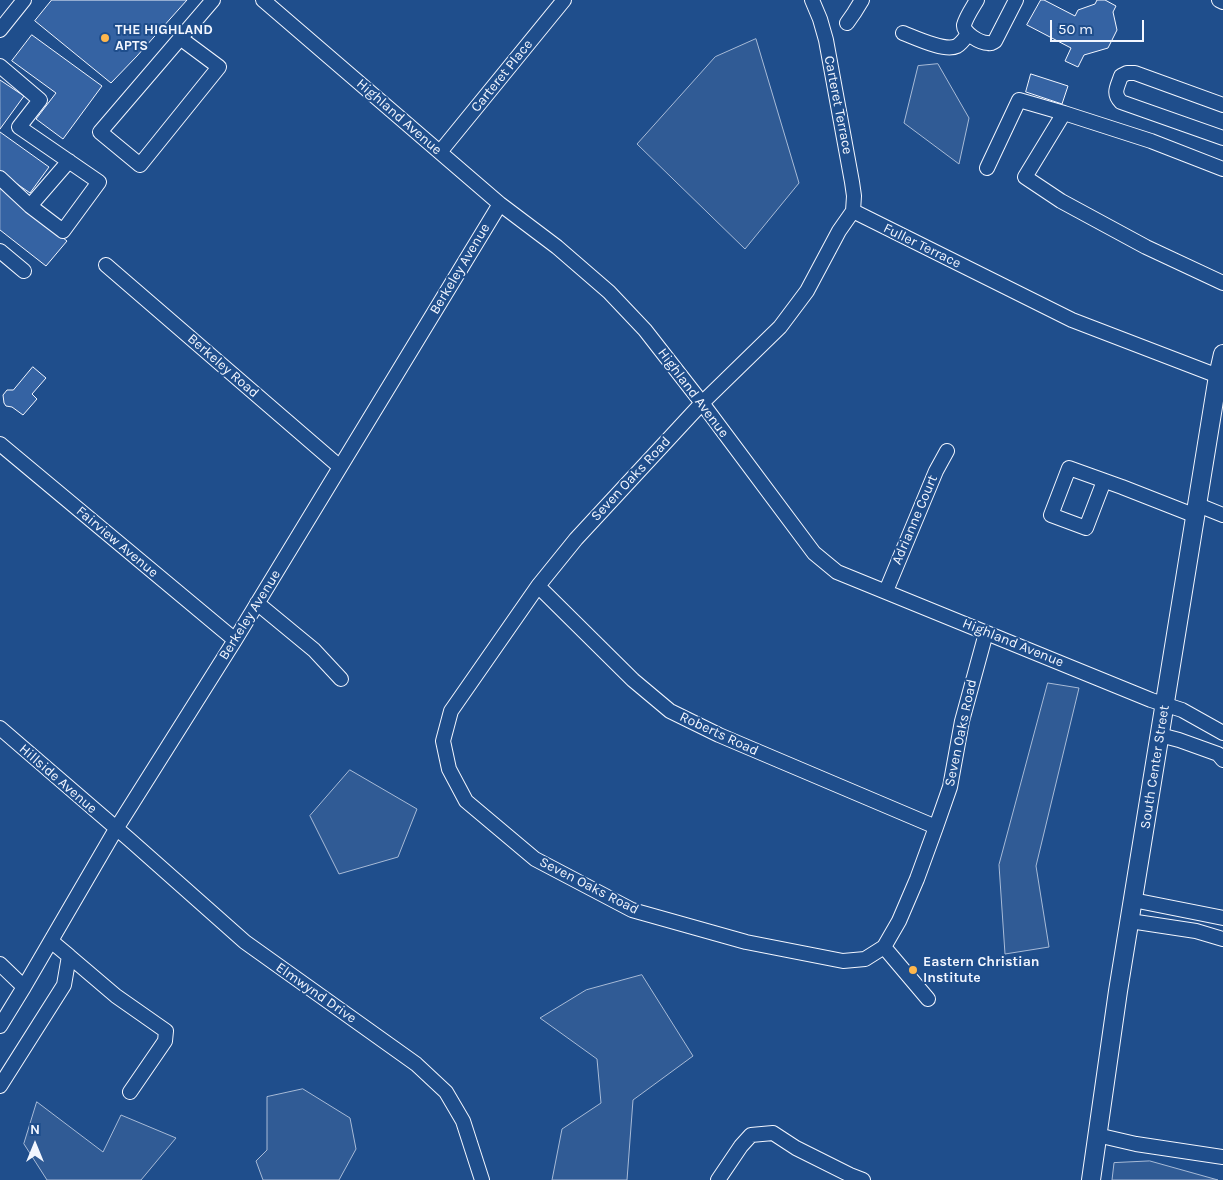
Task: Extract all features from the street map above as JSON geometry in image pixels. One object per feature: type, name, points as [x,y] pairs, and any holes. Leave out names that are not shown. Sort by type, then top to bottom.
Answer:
[{"type":"main road","name":"South Center Street","points":[[1091,1180],[1133,900],[1223,354]]},
{"type":"street","points":[[0,30],[24,0]]},
{"type":"street","points":[[180,38],[219,67],[140,165],[100,132],[180,38],[213,0]]},
{"type":"street","name":"Highland Avenue","points":[[263,0],[500,204],[557,247],[609,292],[645,330],[814,553],[837,572],[1142,696],[1182,710],[1223,733]]},
{"type":"street","name":"Carteret Place","points":[[440,152],[564,0]]},
{"type":"street","name":"Carteret Terrace","points":[[812,0],[826,40],[852,182],[854,196],[853,211]]},
{"type":"street","points":[[847,23],[862,0]]},
{"type":"street","points":[[903,33],[948,48],[954,47],[960,44],[977,0]]},
{"type":"street","points":[[966,29],[984,43],[993,43],[1016,0]]},
{"type":"street","points":[[0,66],[40,100],[19,127],[99,182],[63,231],[30,206],[0,178]]},
{"type":"street","points":[[1223,105],[1135,73],[1127,73],[1121,76],[1116,93],[1116,97],[1121,102],[1223,138]]},
{"type":"street","points":[[987,168],[1019,100],[1064,112],[1151,140],[1223,169]]},
{"type":"street","points":[[1064,112],[1025,177],[1060,201],[1129,238],[1223,283]]},
{"type":"street","points":[[30,206],[69,162]]},
{"type":"street","name":"Berkeley Avenue","points":[[0,1026],[116,829],[235,640],[500,204]]},
{"type":"street","points":[[702,403],[780,327],[807,291],[839,231],[853,211]]},
{"type":"street","name":"Fuller Terrace","points":[[853,211],[1072,320],[1218,376]]},
{"type":"street","points":[[0,251],[24,271]]},
{"type":"street","name":"Berkeley Road","points":[[106,265],[340,468]]},
{"type":"street","name":"Seven Oaks Road","points":[[702,403],[576,539],[538,586],[451,711],[443,741],[449,769],[466,801],[535,859],[632,910],[746,942],[843,961],[865,959],[884,947],[899,921],[917,879],[950,787],[962,721],[986,633]]},
{"type":"street","name":"Fairview Avenue","points":[[0,444],[235,640]]},
{"type":"street","name":"Adrianne Court","points":[[886,591],[936,471],[948,451]]},
{"type":"street","points":[[1104,481],[1086,528],[1051,515],[1069,468],[1197,510],[1223,515]]},
{"type":"street","name":"Roberts Road","points":[[538,586],[633,680],[670,711],[719,735],[936,827]]},
{"type":"street","points":[[257,603],[314,650],[341,679]]},
{"type":"street","name":"Hillside Avenue","points":[[0,728],[116,829]]},
{"type":"street","points":[[1160,735],[1218,754],[1223,760]]},
{"type":"street","name":"Elmwynd Drive","points":[[116,829],[245,942],[408,1059],[446,1092],[463,1121],[478,1176]]},
{"type":"street","points":[[1133,900],[1223,918]]},
{"type":"street","points":[[1130,922],[1196,931],[1223,939]]},
{"type":"street","points":[[51,941],[116,996],[166,1031],[166,1041],[130,1092]]},
{"type":"street","points":[[884,947],[928,1000]]},
{"type":"street","points":[[0,1086],[64,985],[69,956]]},
{"type":"street","points":[[0,964],[24,987]]},
{"type":"street","points":[[718,1180],[751,1134],[773,1133],[796,1148],[863,1180]]},
{"type":"street","points":[[1097,1135],[1136,1144],[1223,1157]]},
{"type":"shaded area","points":[[756,39],[799,183],[745,249],[637,144],[715,57]]},
{"type":"shaded area","points":[[938,64],[969,118],[959,164],[904,123],[918,66]]},
{"type":"shaded area","points":[[1048,683],[1079,688],[1036,866],[1049,947],[1005,954],[999,865]]},
{"type":"shaded area","points":[[350,770],[417,809],[398,857],[339,874],[310,816]]},
{"type":"shaded area","points":[[642,975],[693,1056],[633,1100],[627,1180],[552,1180],[562,1129],[601,1103],[597,1059],[540,1018],[586,990]]},
{"type":"shaded area","points":[[303,1089],[350,1118],[356,1149],[339,1180],[263,1180],[256,1161],[267,1150],[267,1097]]},
{"type":"shaded area","points":[[37,1102],[103,1152],[121,1115],[176,1138],[141,1180],[47,1180],[24,1144]]},
{"type":"shaded area","points":[[1150,1161],[1218,1180],[1112,1180],[1114,1163]]},
{"type":"building","name":"THE HIGHLAND APTS","points":[[52,0],[187,0],[111,83],[35,21]]},
{"type":"building","points":[[1041,0],[1075,16],[1078,10],[1095,4],[1097,0],[1105,0],[1116,6],[1113,12],[1117,30],[1108,48],[1084,55],[1078,67],[1065,61],[1071,48],[1027,25]]},
{"type":"building","points":[[32,35],[102,86],[63,139],[36,119],[56,93],[12,61]]},
{"type":"building","points":[[1031,74],[1068,86],[1062,104],[1026,92]]},
{"type":"building","points":[[0,80],[24,96],[0,129]]},
{"type":"building","points":[[0,132],[49,167],[30,193],[0,172]]},
{"type":"building","points":[[0,188],[67,241],[46,266],[0,230]]},
{"type":"building","points":[[33,367],[46,378],[32,394],[37,399],[23,415],[12,407],[6,406],[3,395],[7,390],[13,390]]},
{"type":"place","name":"THE HIGHLAND APTS","points":[[105,38]]},
{"type":"place","name":"Eastern Christian Institute","points":[[913,970]]}]
